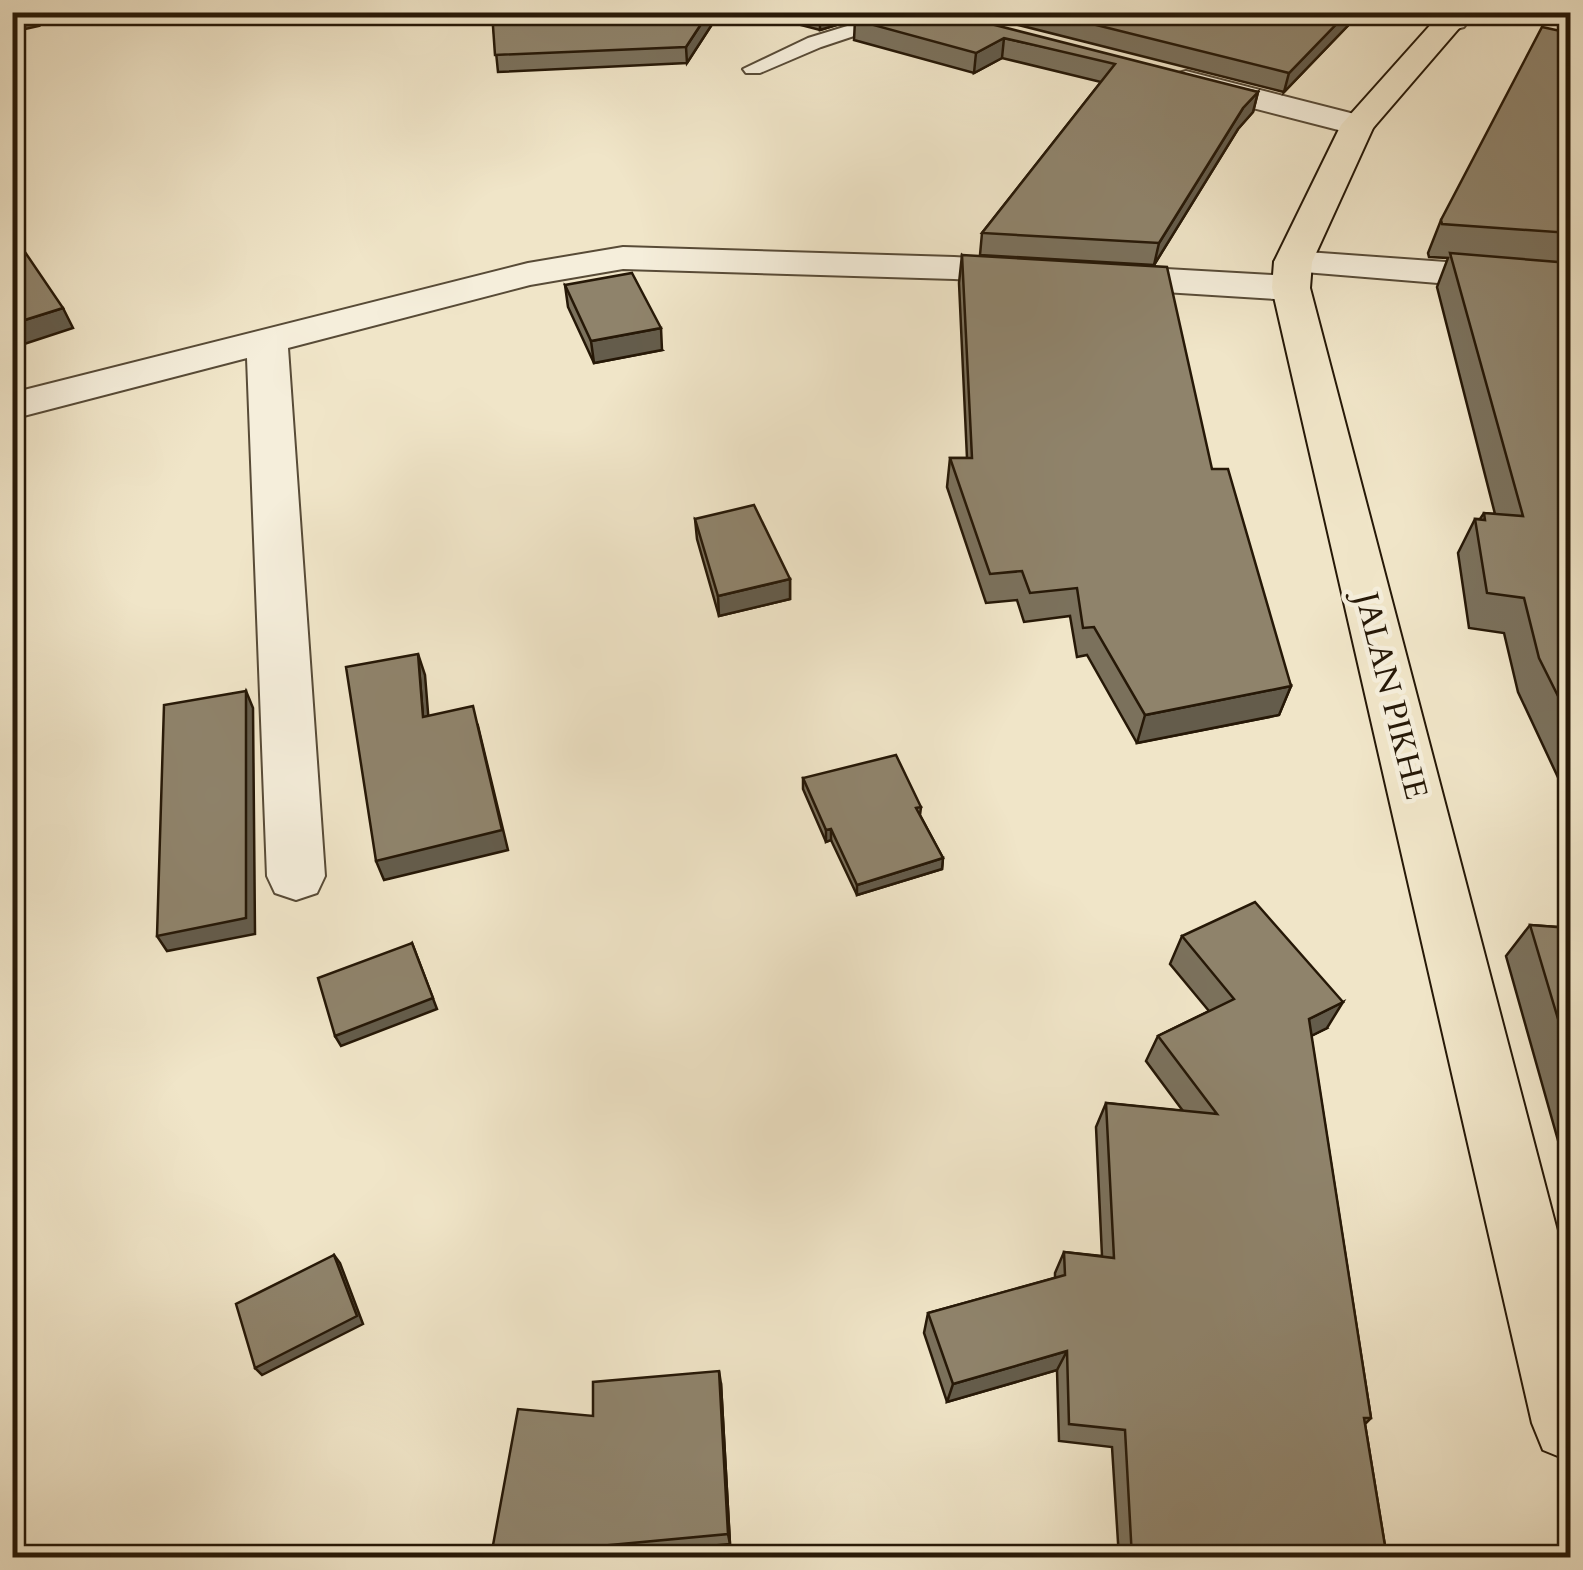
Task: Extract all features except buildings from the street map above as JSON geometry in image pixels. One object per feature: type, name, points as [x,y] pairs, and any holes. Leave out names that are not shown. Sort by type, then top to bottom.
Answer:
[{"type":"highway","points":[[1292,275],[1358,125],[1443,15]]},
{"type":"highway","name":"JALAN PIKHE","points":[[1292,275],[1570,1423]]},
{"type":"street","points":[[917,13],[955,22]]},
{"type":"street","points":[[1147,71],[1358,125]]},
{"type":"street","points":[[12,406],[528,274],[623,258],[1570,282]]},
{"type":"street","points":[[267,342],[296,876]]},
{"type":"lane","points":[[753,69],[815,39],[863,23],[917,13]]}]
